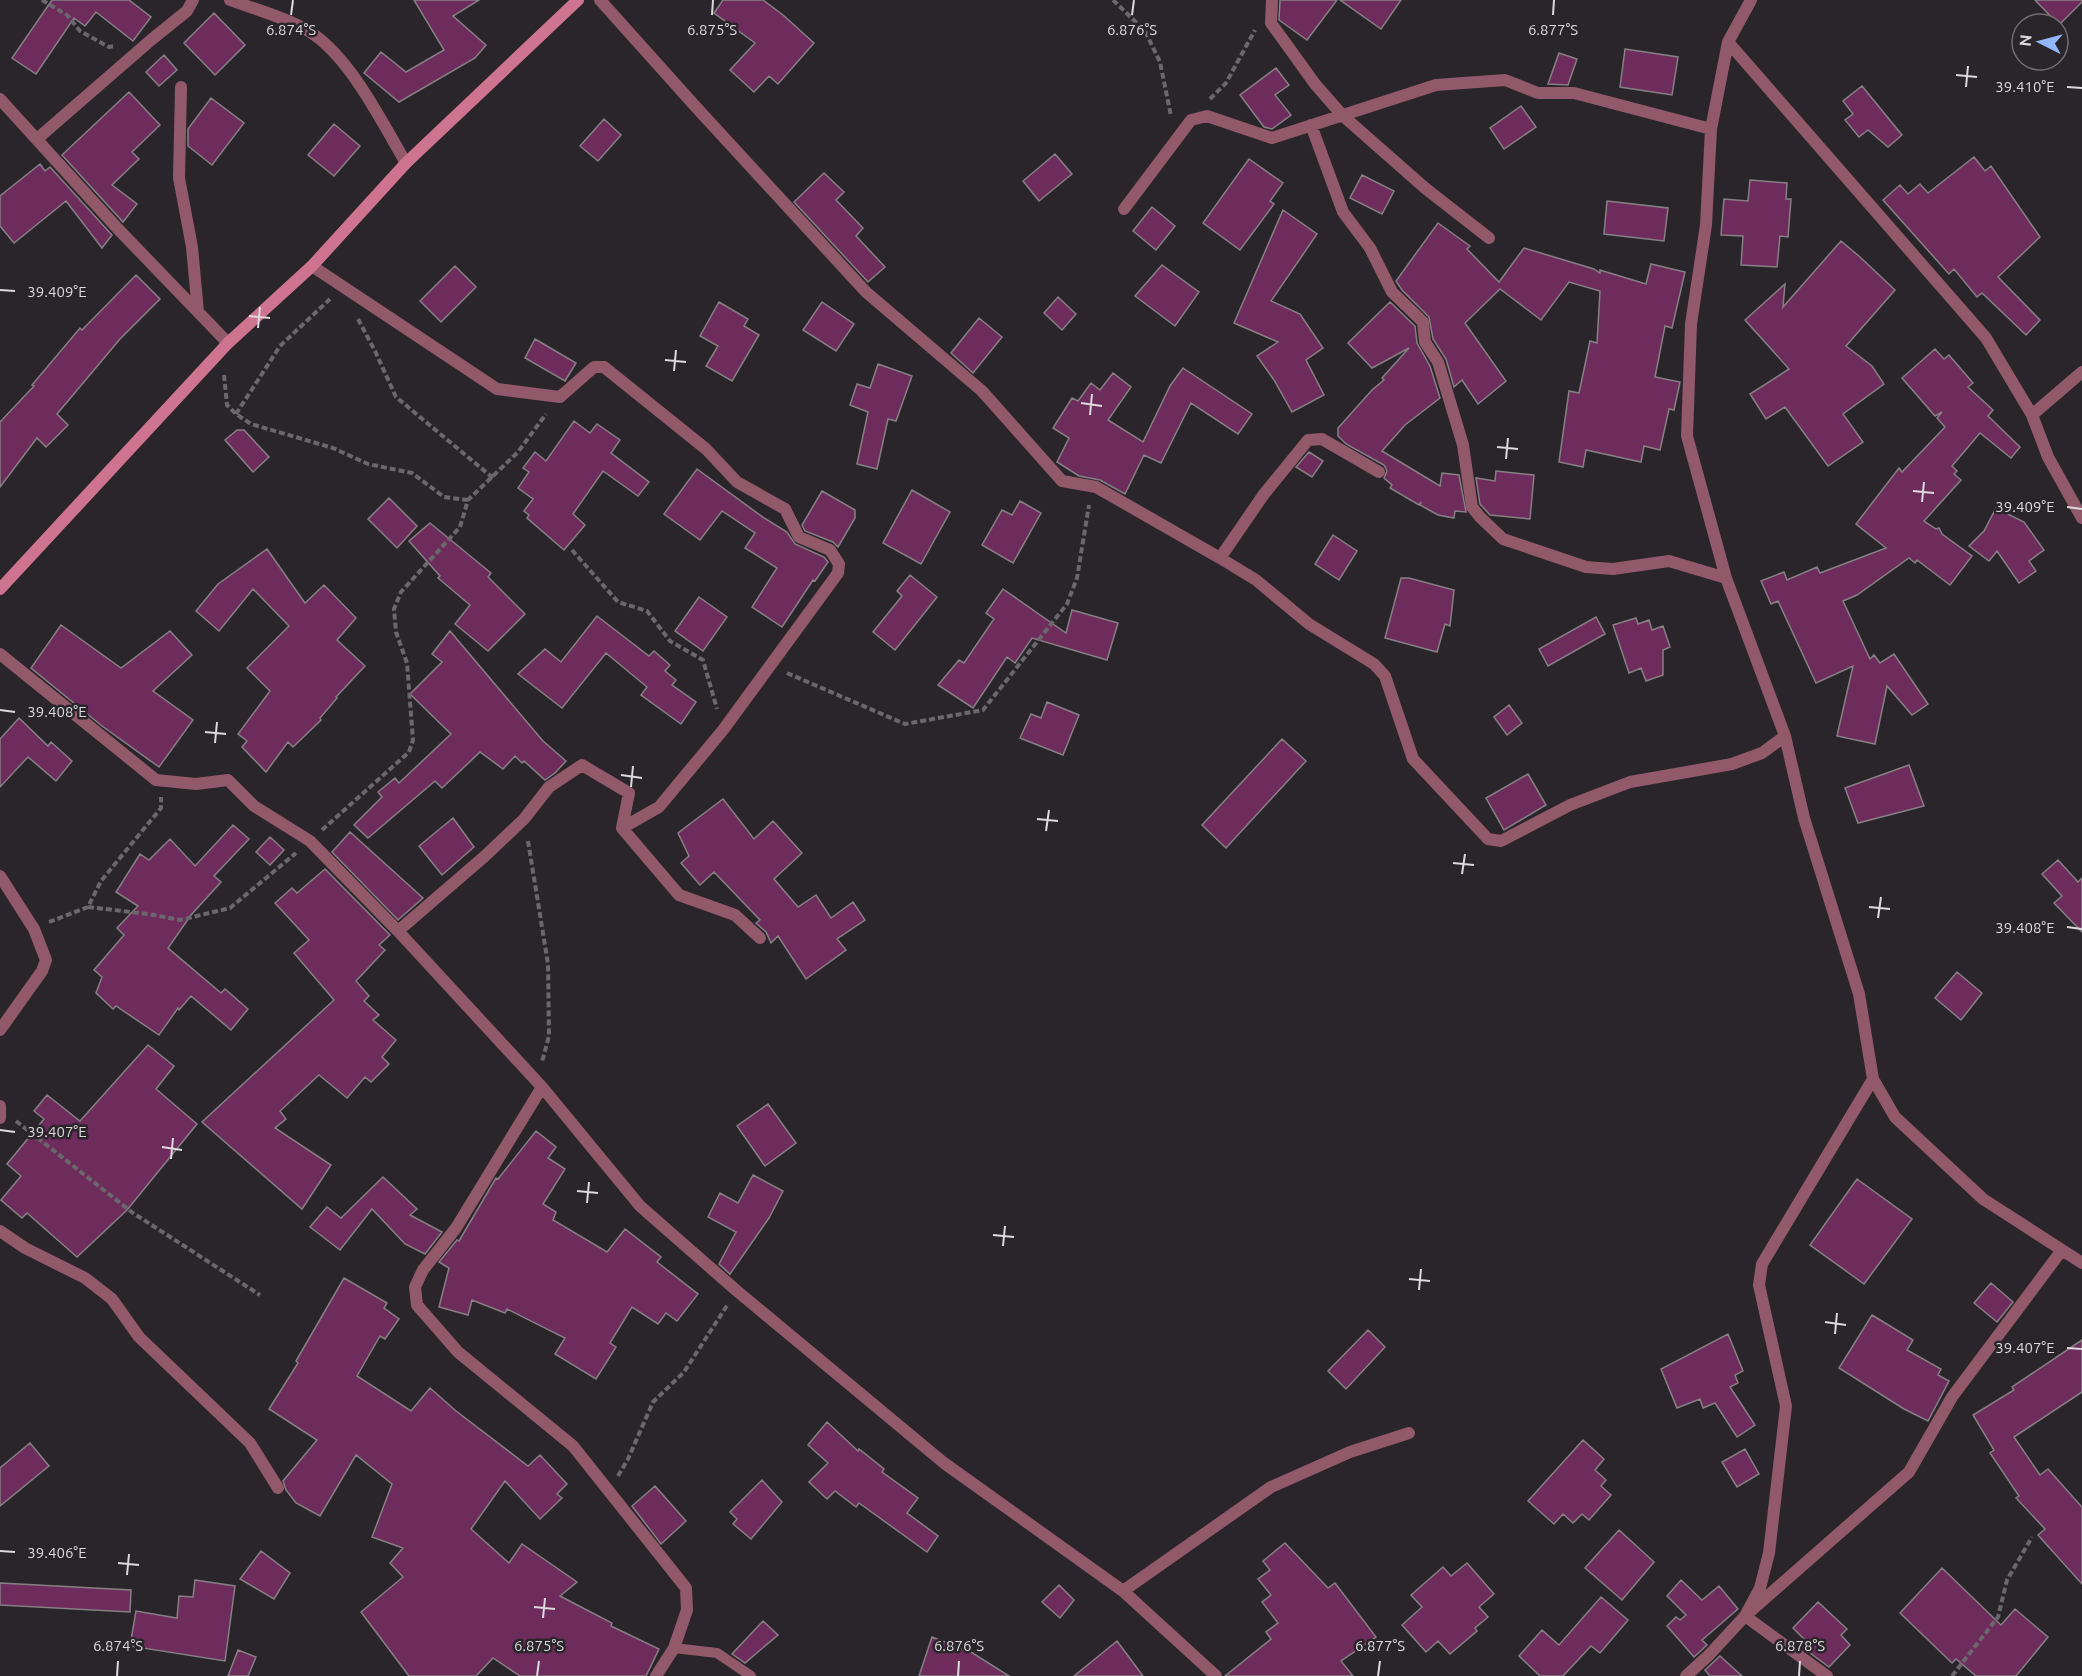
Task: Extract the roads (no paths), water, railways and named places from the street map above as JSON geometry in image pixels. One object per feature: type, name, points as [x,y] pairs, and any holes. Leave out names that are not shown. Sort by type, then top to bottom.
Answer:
[{"type":"main road","points":[[0,589],[224,346],[312,266],[406,163],[578,0]]},
{"type":"street","points":[[37,140],[187,11],[193,0]]},
{"type":"street","points":[[230,0],[305,28],[334,52],[358,81],[406,163]]},
{"type":"street","points":[[600,0],[866,292],[982,391],[1062,481],[1096,487],[1220,558],[1256,580],[1309,624],[1374,664],[1385,676],[1413,759],[1488,839],[1501,841],[1570,805],[1630,782],[1742,760],[1762,753],[1785,736]]},
{"type":"street","points":[[1272,0],[1271,22],[1316,84],[1342,115],[1425,188],[1489,238]]},
{"type":"street","points":[[1751,0],[1728,42],[1711,129],[1706,225],[1691,324],[1687,436],[1726,578],[1785,736],[1804,818],[1860,994],[1873,1079],[1895,1117],[1983,1199],[2082,1263]]},
{"type":"street","points":[[1728,42],[1986,338],[2032,415],[2048,457],[2082,518]]},
{"type":"street","points":[[1124,209],[1191,120],[1207,116],[1272,138],[1436,85],[1505,80],[1538,93],[1574,93],[1711,129]]},
{"type":"street","points":[[181,87],[179,178],[192,247],[198,312]]},
{"type":"street","points":[[0,99],[119,230],[198,312],[224,346]]},
{"type":"street","points":[[1311,125],[1343,212],[1370,248],[1392,292],[1423,322],[1425,342],[1438,362],[1463,444],[1472,507],[1480,517],[1503,539],[1586,567],[1613,569],[1670,561],[1726,578]]},
{"type":"street","points":[[312,266],[497,389],[560,397],[594,368],[604,367],[706,449],[737,482],[785,509],[799,537],[830,550],[839,564],[838,573],[723,730],[659,807],[622,828]]},
{"type":"street","points":[[2032,415],[2082,372]]},
{"type":"street","points":[[1220,558],[1264,494],[1308,440],[1322,438],[1379,472]]},
{"type":"street","points":[[0,654],[156,780],[196,784],[228,780],[254,806],[310,841],[539,1084],[640,1206],[736,1291],[944,1463],[1123,1591],[1216,1676]]},
{"type":"street","points":[[398,932],[524,819],[549,787],[582,765],[629,793],[622,828]]},
{"type":"street","points":[[622,828],[679,895],[735,915],[760,938]]},
{"type":"street","points":[[0,876],[34,929],[46,960],[42,971],[0,1030]]},
{"type":"street","points":[[1745,1616],[1760,1588],[1769,1553],[1786,1406],[1759,1285],[1762,1264],[1873,1079]]},
{"type":"street","points":[[539,1084],[456,1228],[423,1270],[415,1287],[417,1305],[458,1352],[573,1446],[686,1588],[687,1610],[674,1648],[656,1676]]},
{"type":"street","points":[[0,1231],[25,1248],[85,1278],[112,1299],[139,1337],[250,1443],[278,1488]]},
{"type":"street","points":[[1686,1676],[1745,1616],[1909,1472],[1952,1397],[2062,1250]]},
{"type":"street","points":[[1123,1591],[1271,1487],[1350,1452],[1409,1433]]},
{"type":"street","points":[[1745,1616],[1827,1676]]},
{"type":"lane","points":[[674,1648],[717,1653],[752,1676]]}]
